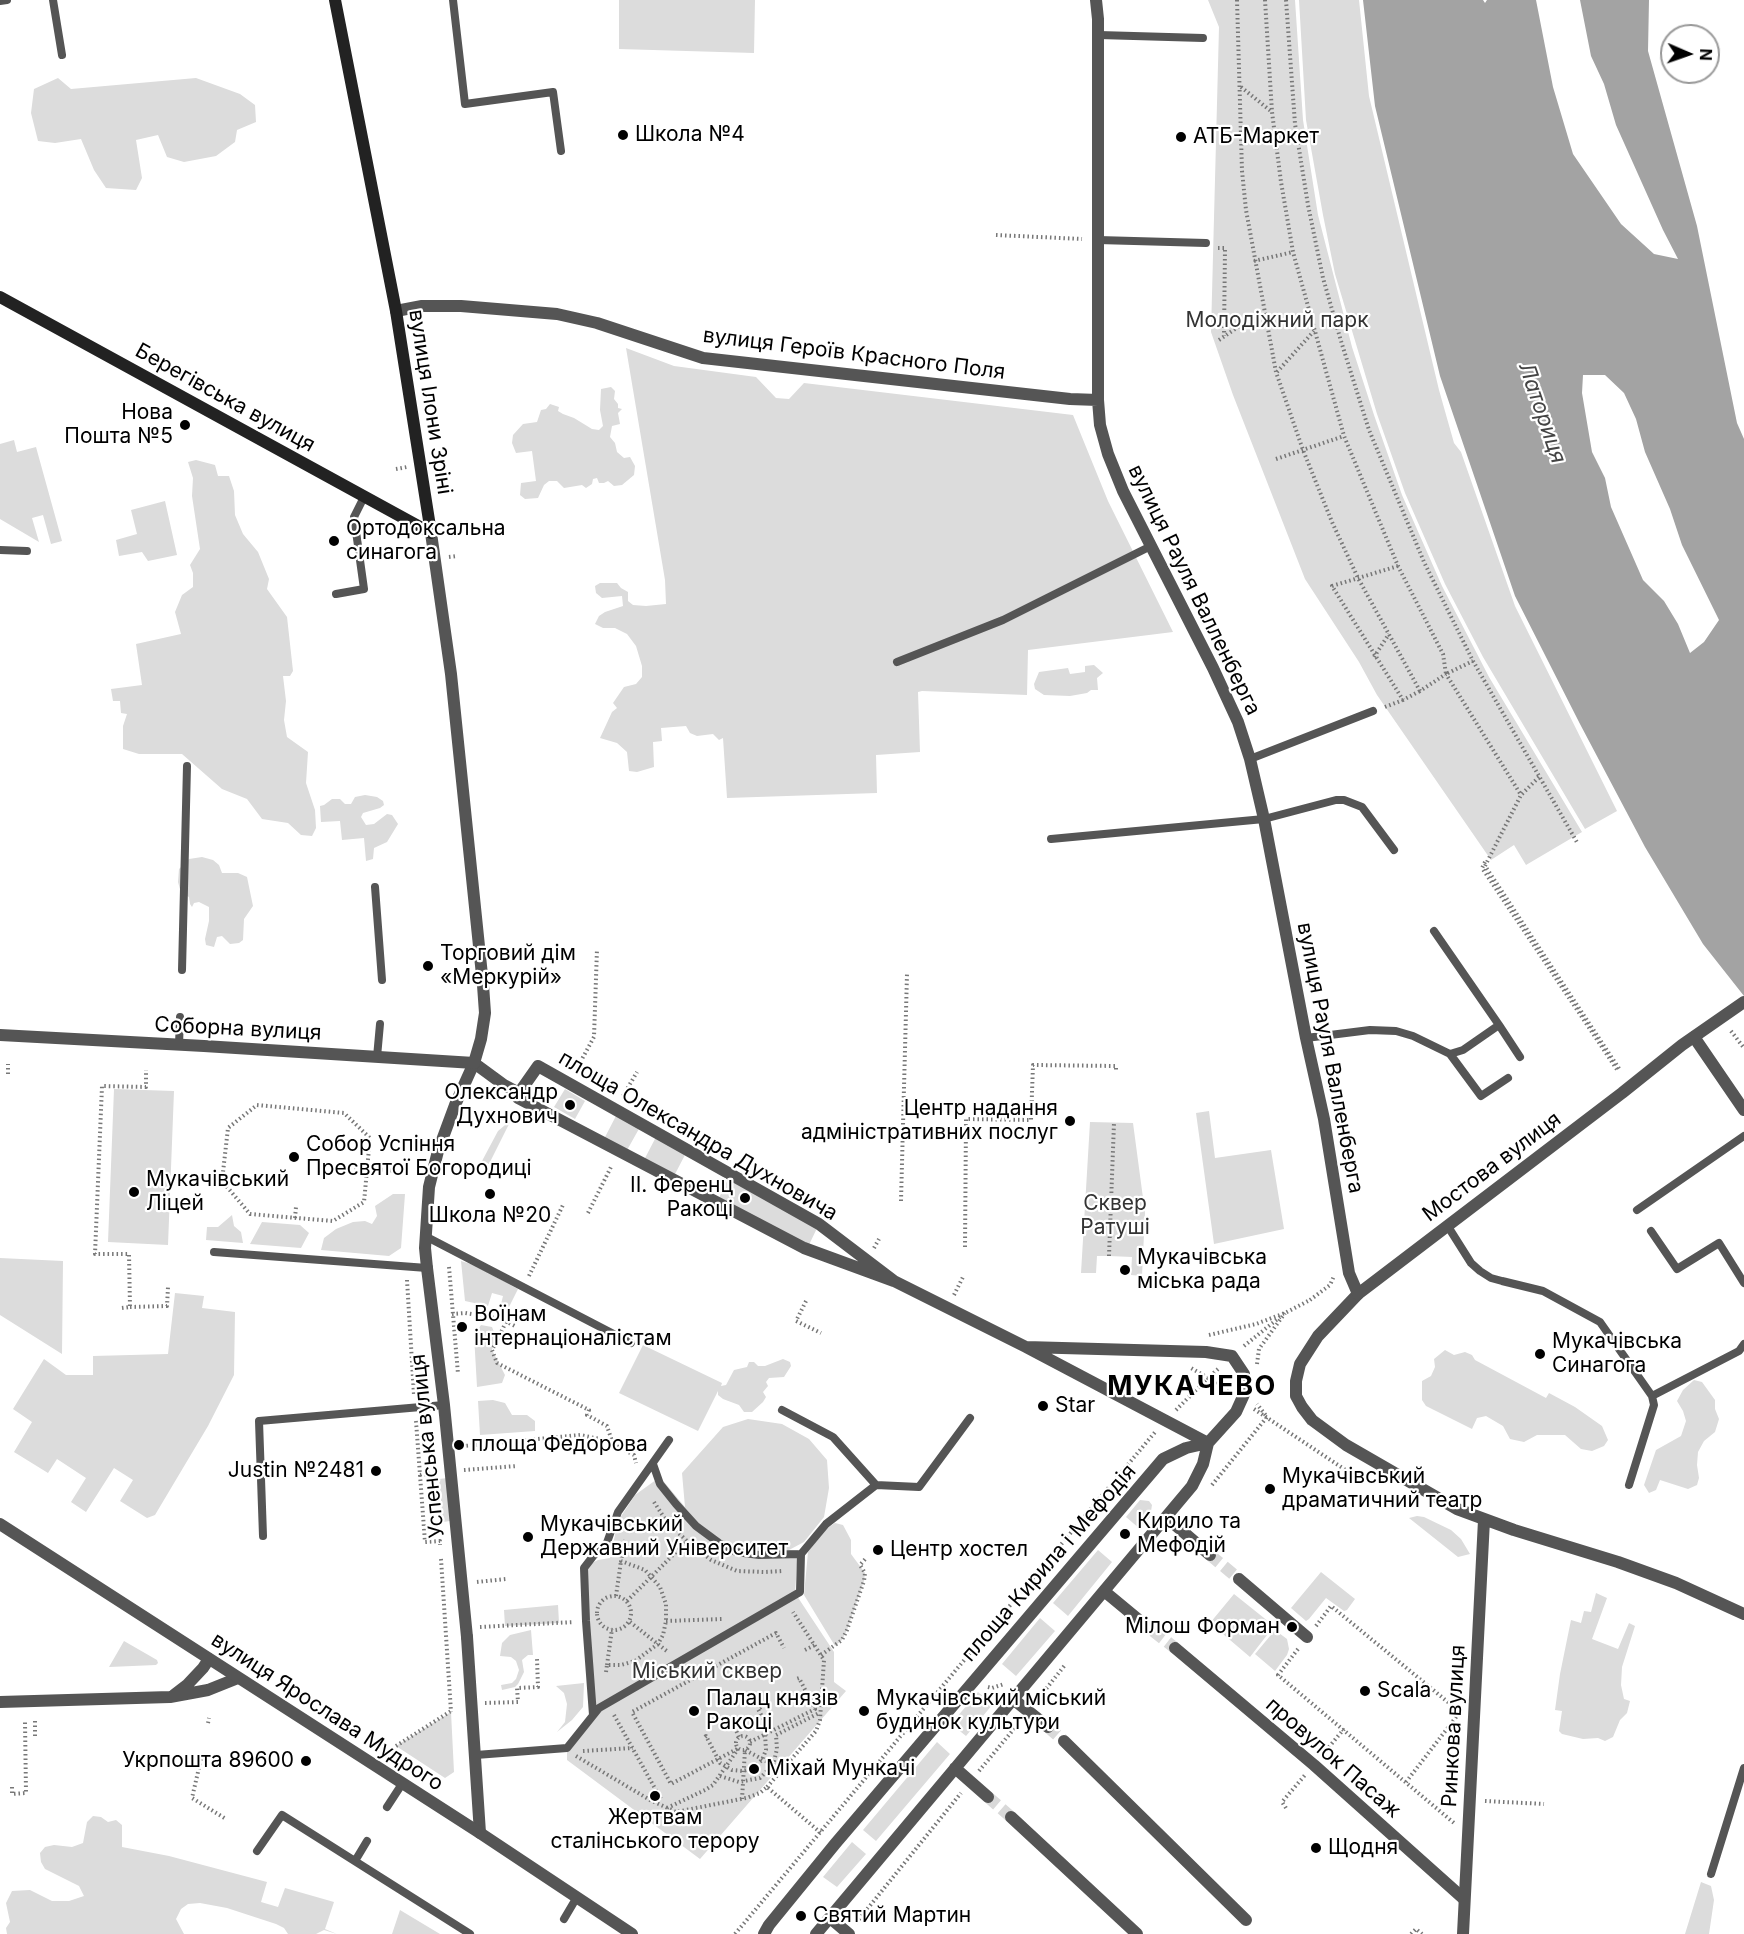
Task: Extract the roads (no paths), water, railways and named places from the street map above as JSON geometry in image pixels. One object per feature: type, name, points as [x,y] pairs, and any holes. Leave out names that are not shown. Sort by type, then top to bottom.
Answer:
[{"type":"main road","name":"вулиця Ілони Зріні","points":[[335,0],[396,311],[431,533]]},
{"type":"main road","name":"Берегівська вулиця","points":[[0,297],[431,533]]},
{"type":"street","name":"вулиця Рауля Валленберга","points":[[1099,1],[1098,400],[1100,425],[1108,454],[1123,491],[1228,700],[1250,759],[1324,1119],[1349,1273],[1358,1294]]},
{"type":"street","name":"вулиця Героїв Красного Поля","points":[[396,311],[422,306],[461,306],[556,314],[597,323],[703,358],[1070,399],[1098,400]]},
{"type":"street","name":"вулиця Ілони Зріні","points":[[431,533],[452,685],[483,985],[485,1013],[474,1063]]},
{"type":"street","name":"Мостова вулиця","points":[[1484,1520],[1434,1497],[1346,1445],[1312,1420],[1296,1395],[1300,1364],[1317,1336],[1358,1294],[1694,1037],[1744,1002]]},
{"type":"street","name":"Соборна вулиця","points":[[0,1035],[474,1063]]},
{"type":"street","points":[[1694,1037],[1744,1110]]},
{"type":"street","name":"площа Олександра Духновича","points":[[474,1063],[519,1093]]},
{"type":"street","name":"Успенська вулиця","points":[[474,1063],[438,1151],[429,1187],[425,1236],[467,1632],[480,1833]]},
{"type":"street","name":"площа Олександра Духновича","points":[[894,1281],[819,1224],[538,1066],[519,1093],[518,1098],[804,1248],[894,1281],[1026,1347],[1208,1443],[1236,1412],[1246,1390],[1244,1374],[1232,1356],[1206,1352],[1026,1347]]},
{"type":"street","points":[[816,1934],[1192,1486],[1203,1464],[1208,1443]]},
{"type":"street","name":"площа Кирила і Мефодія","points":[[764,1934],[835,1844],[1163,1459],[1186,1448],[1208,1443]]},
{"type":"street","points":[[1166,1517],[1210,1555]]},
{"type":"street","points":[[1484,1520],[1618,1562],[1676,1583],[1744,1614]]},
{"type":"street","name":"Ринкова вулиця","points":[[1463,1934],[1484,1520]]},
{"type":"street","name":"вулиця Ярослава Мудрого","points":[[0,1524],[480,1833],[632,1934]]},
{"type":"street","points":[[1239,1579],[1307,1637]]},
{"type":"street","points":[[1104,1591],[1139,1620]]},
{"type":"street","name":"провулок Пасаж","points":[[1175,1648],[1314,1765],[1464,1899]]},
{"type":"street","points":[[170,1697],[187,1685],[208,1659]]},
{"type":"street","points":[[0,1702],[170,1697],[202,1691],[238,1678]]},
{"type":"street","points":[[1017,1694],[1048,1727]]},
{"type":"street","points":[[1064,1741],[1246,1920]]},
{"type":"street","points":[[955,1768],[988,1797]]},
{"type":"street","points":[[1011,1817],[1137,1934]]},
{"type":"street","points":[[830,1918],[849,1934]]},
{"type":"lane","points":[[0,1],[7,0]]},
{"type":"lane","points":[[53,0],[62,55]]},
{"type":"lane","points":[[453,0],[465,104],[553,92],[561,151]]},
{"type":"lane","points":[[1099,35],[1203,38]]},
{"type":"lane","points":[[1098,240],[1210,245]]},
{"type":"lane","points":[[336,594],[364,589],[354,517],[363,497]]},
{"type":"lane","points":[[897,663],[1003,620],[1151,546]]},
{"type":"lane","points":[[0,550],[27,551]]},
{"type":"lane","points":[[1250,759],[1372,711]]},
{"type":"lane","points":[[182,970],[187,766]]},
{"type":"lane","points":[[1051,839],[1264,819],[1336,800],[1344,800],[1362,807],[1394,850]]},
{"type":"lane","points":[[375,887],[382,980]]},
{"type":"lane","points":[[1434,931],[1520,1057]]},
{"type":"lane","points":[[179,1045],[180,1017]]},
{"type":"lane","points":[[377,1057],[380,1024]]},
{"type":"lane","points":[[1450,1054],[1463,1050],[1499,1025]]},
{"type":"lane","points":[[1306,1038],[1370,1030],[1396,1031],[1413,1036],[1450,1054],[1481,1096],[1508,1077]]},
{"type":"lane","points":[[1637,1210],[1744,1136]]},
{"type":"lane","points":[[1447,1225],[1472,1263],[1491,1278],[1543,1291],[1600,1322],[1652,1396],[1654,1405],[1629,1485]]},
{"type":"lane","points":[[1651,1231],[1677,1269],[1719,1243],[1744,1283]]},
{"type":"lane","points":[[425,1236],[630,1343]]},
{"type":"lane","points":[[214,1252],[427,1268]]},
{"type":"lane","points":[[1652,1396],[1739,1351],[1744,1344]]},
{"type":"lane","points":[[263,1536],[259,1421],[444,1405]]},
{"type":"lane","points":[[782,1410],[833,1437],[876,1485]]},
{"type":"lane","points":[[476,1755],[567,1748],[599,1708],[800,1592],[801,1554],[826,1524],[876,1485],[919,1487],[970,1418]]},
{"type":"lane","points":[[593,1715],[584,1568],[594,1555],[605,1548],[618,1512],[669,1440]]},
{"type":"lane","points":[[652,1464],[660,1484],[676,1504],[696,1526],[719,1544],[736,1552],[759,1555],[801,1554]]},
{"type":"lane","points":[[1711,1874],[1744,1768]]},
{"type":"lane","points":[[387,1807],[402,1784]]},
{"type":"lane","points":[[257,1851],[282,1815],[470,1934]]},
{"type":"lane","points":[[355,1861],[367,1841]]},
{"type":"lane","points":[[564,1919],[577,1898]]},
{"type":"water","name":"Латориця","points":[[1363,0],[1483,0],[1485,3],[1487,0],[1536,0],[1553,87],[1573,154],[1621,224],[1654,254],[1678,259],[1616,125],[1604,84],[1591,56],[1580,0],[1649,0],[1648,51],[1697,226],[1737,423],[1744,439],[1744,996],[1703,944],[1645,847],[1515,596],[1440,376],[1375,106]],"holes":[[[1583,375],[1605,375],[1624,393],[1636,419],[1645,452],[1670,509],[1682,545],[1719,620],[1704,642],[1690,653],[1678,624],[1664,601],[1643,580],[1611,507],[1605,478],[1592,452],[1582,393]]]},
{"type":"tunnel","points":[[1210,1555],[1239,1579]]},
{"type":"tunnel","points":[[1139,1620],[1175,1648]]},
{"type":"tunnel","points":[[1048,1727],[1064,1741]]},
{"type":"tunnel","points":[[988,1797],[1011,1817]]},
{"type":"place","name":"Школа №4","points":[[623,135]]},
{"type":"place","name":"АТБ-Маркет","points":[[1181,137]]},
{"type":"place","name":"Нова Пошта №5","points":[[185,425]]},
{"type":"place","name":"Ортодоксальна синагога","points":[[334,541]]},
{"type":"place","name":"Торговий дім «Меркурій»","points":[[428,966]]},
{"type":"place","name":"Олександр Духнович","points":[[570,1105]]},
{"type":"place","name":"Центр надання адміністративних послуг","points":[[1070,1121]]},
{"type":"place","name":"Собор Успіння Пресвятої Богородиці","points":[[294,1157]]},
{"type":"place","name":"Мукачівський Ліцей","points":[[134,1192]]},
{"type":"place","name":"Школа №20","points":[[490,1194]]},
{"type":"place","name":"II. Ференц Ракоці","points":[[745,1198]]},
{"type":"place","name":"Мукачівська міська рада","points":[[1125,1270]]},
{"type":"place","name":"Воїнам інтернаціоналістам","points":[[462,1327]]},
{"type":"place","name":"Мукачівська Синагога","points":[[1540,1354]]},
{"type":"place","name":"Star","points":[[1043,1406]]},
{"type":"place","name":"площа Федорова","points":[[459,1445]]},
{"type":"place","name":"Justin №2481","points":[[376,1471]]},
{"type":"place","name":"Мукачівський драматичний театр","points":[[1270,1489]]},
{"type":"place","name":"Кирило та Мефодій","points":[[1125,1534]]},
{"type":"place","name":"Мукачівський Державний Університет","points":[[528,1537]]},
{"type":"place","name":"Центр хостел","points":[[878,1550]]},
{"type":"place","name":"Мілош Форман","points":[[1292,1627]]},
{"type":"place","name":"Scala","points":[[1365,1691]]},
{"type":"place","name":"Палац князів Ракоці","points":[[694,1711]]},
{"type":"place","name":"Мукачівський міський будинок культури","points":[[864,1711]]},
{"type":"place","name":"Укрпошта 89600","points":[[306,1761]]},
{"type":"place","name":"Міхай Мункачі","points":[[754,1769]]},
{"type":"place","name":"Жертвам сталінського терору","points":[[655,1796]]},
{"type":"place","name":"Щодня","points":[[1316,1848]]},
{"type":"place","name":"Святий Мартин","points":[[801,1916]]},
{"type":"district","name":"МУКАЧЕВО","points":[[1192,1387]]},
{"type":"park label","name":"Молодіжний парк","points":[[1277,321]]},
{"type":"park label","name":"Сквер Ратуші","points":[[1115,1216]]},
{"type":"park label","name":"Міський сквер","points":[[707,1672]]}]
